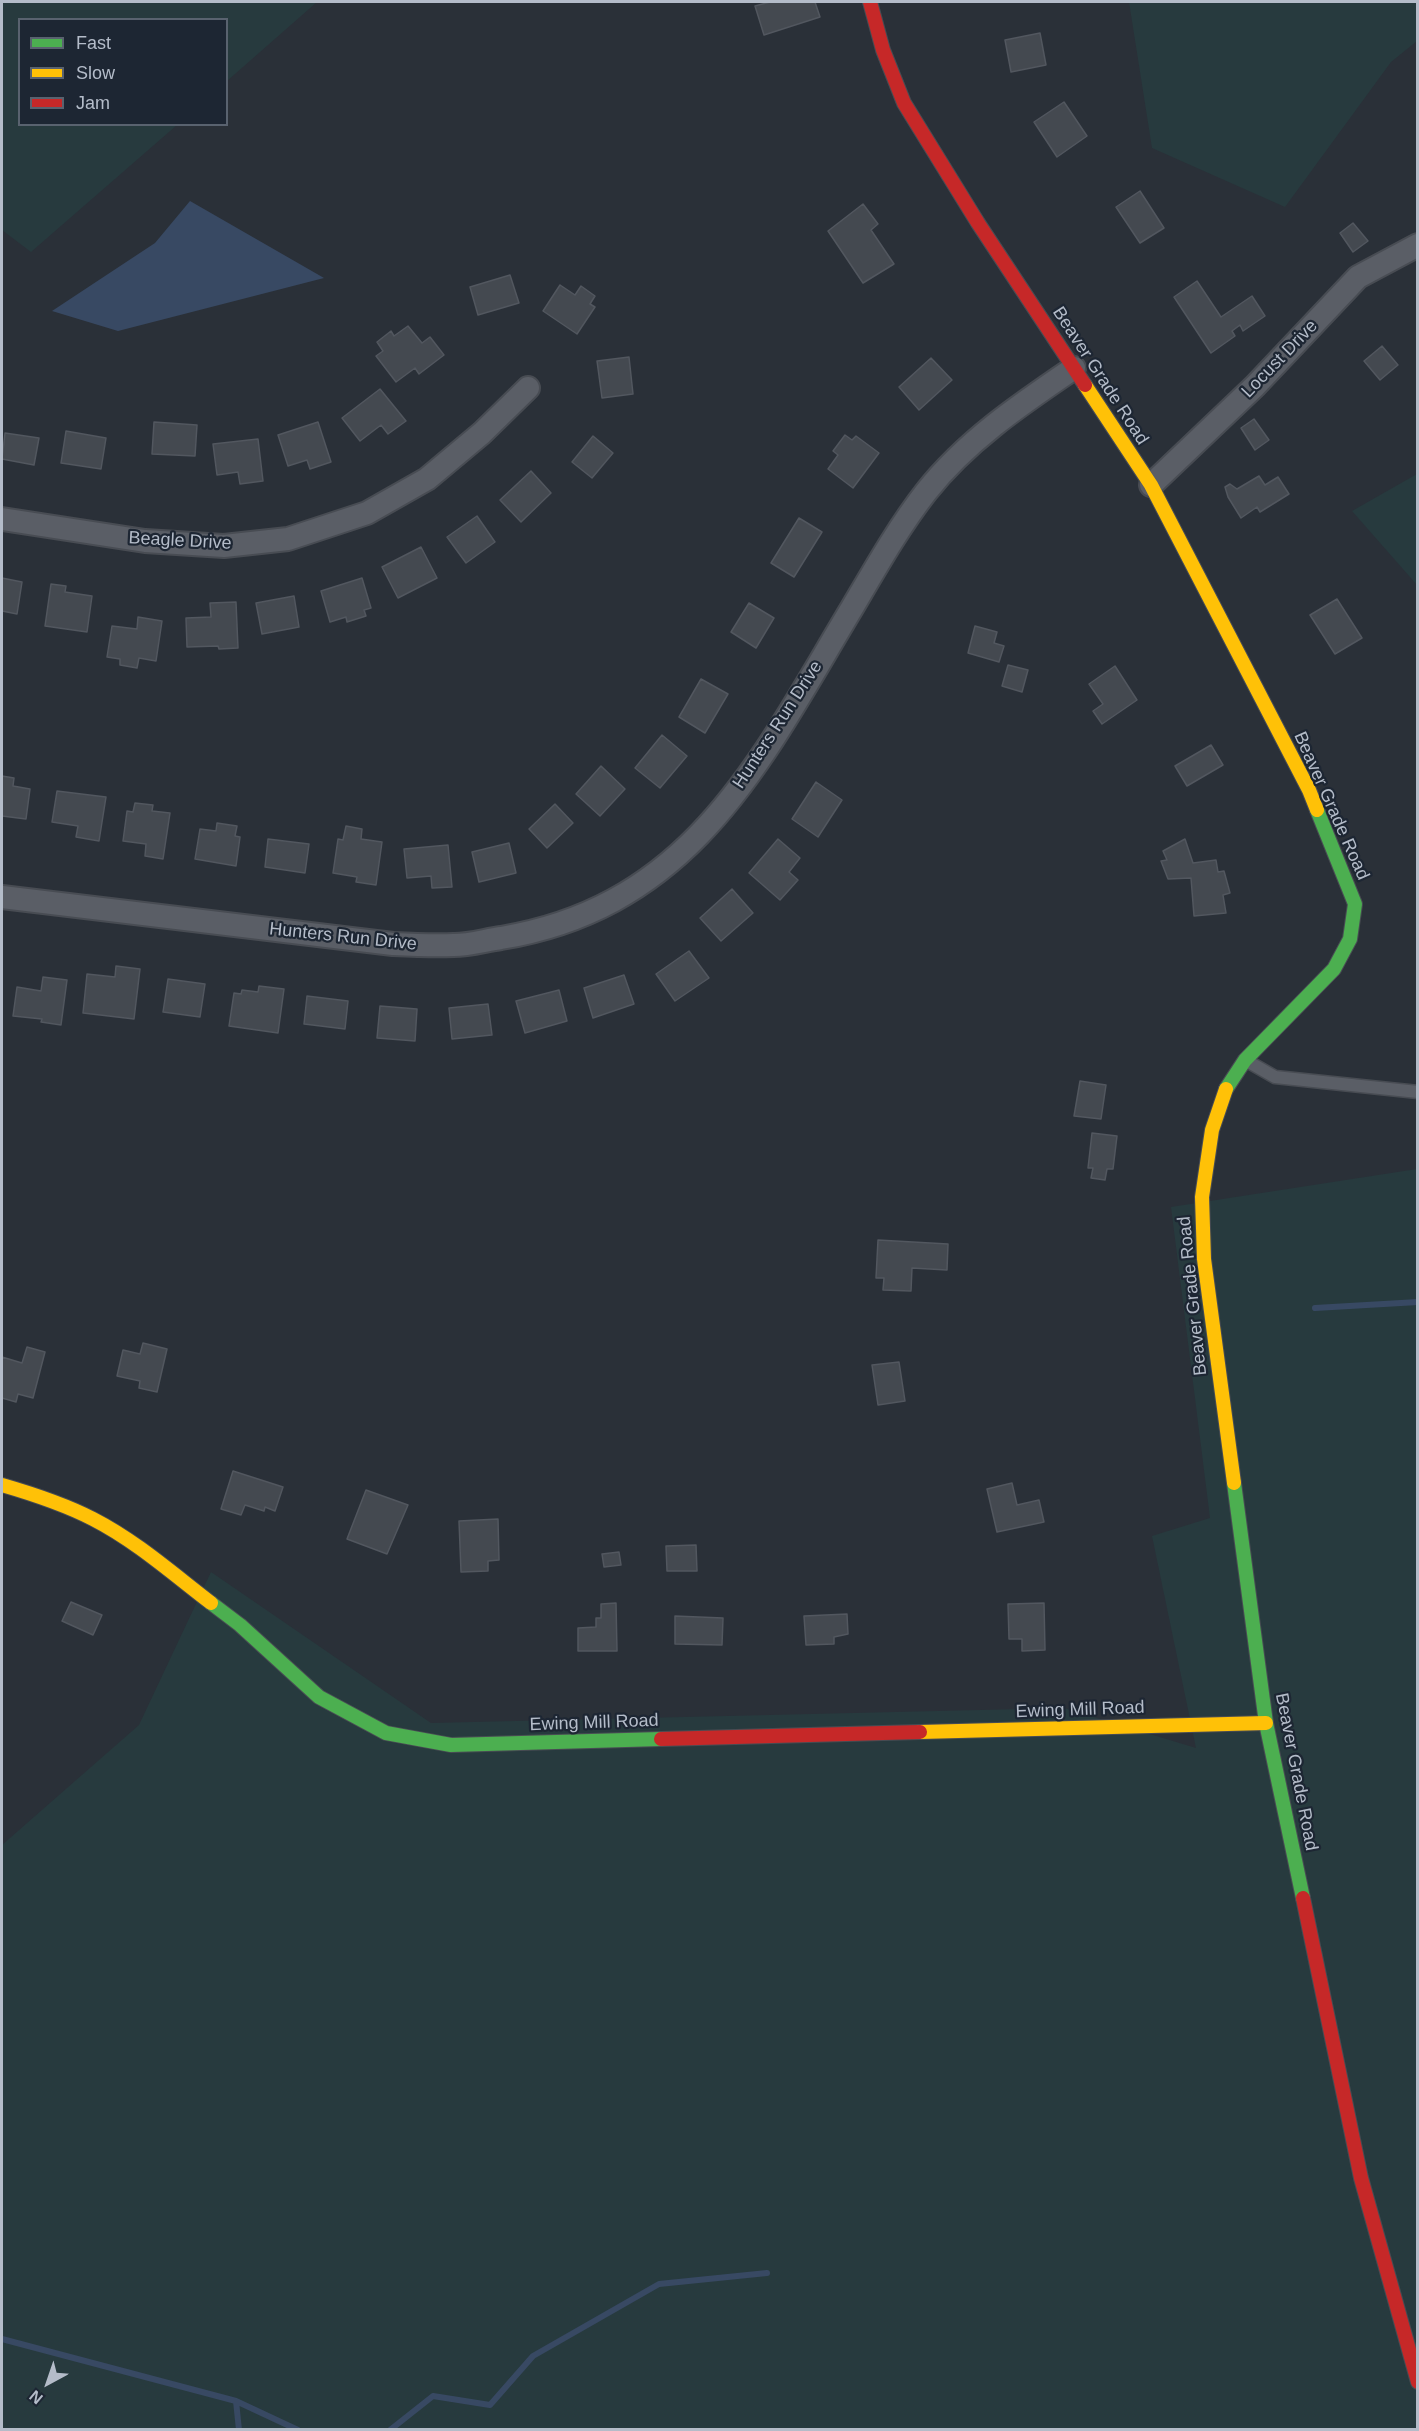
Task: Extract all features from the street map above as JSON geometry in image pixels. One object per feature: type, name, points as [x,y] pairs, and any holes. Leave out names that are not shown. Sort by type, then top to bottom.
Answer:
[{"type":"main road","name":"Beaver Grade Road","points":[[870,2],[883,50],[904,104],[978,223],[1151,485],[1309,790],[1355,904],[1350,939],[1334,969],[1245,1060],[1224,1092],[1215,1120],[1202,1197],[1204,1259],[1266,1723],[1361,2178],[1418,2382]]},
{"type":"main road","name":"Ewing Mill Road","points":[[2,1485],[40,1496],[93,1520],[126,1539],[240,1625],[319,1697],[386,1733],[450,1745],[1266,1723]]},
{"type":"street","name":"Locust Drive","points":[[1151,485],[1255,386],[1358,277],[1418,245]]},
{"type":"street","name":"Hunters Run Drive","points":[[2,897],[393,944],[456,945],[530,933],[581,918],[633,890],[669,865],[704,831],[751,773],[880,561],[926,492],[968,447],[1015,408],[1074,368]]},
{"type":"street","name":"Beagle Drive","points":[[2,519],[145,542],[224,546],[288,539],[367,513],[427,479],[482,433],[528,388]]},
{"type":"lane","points":[[1245,1060],[1275,1077],[1418,1092]]},
{"type":"green space","points":[[2,2],[317,2],[228,80],[228,18],[18,18],[18,126],[176,126],[31,252],[2,230]]},
{"type":"green space","points":[[1129,2],[1417,2],[1417,41],[1391,62],[1285,207],[1152,148]]},
{"type":"green space","points":[[1417,474],[1417,585],[1352,511]]},
{"type":"green space","points":[[1417,1169],[1417,2429],[2,2429],[2,1845],[139,1725],[211,1572],[431,1723],[1064,1708],[1196,1748],[1152,1536],[1210,1518],[1171,1207]]},
{"type":"water","points":[[190,201],[324,278],[118,331],[52,311],[155,243]]},
{"type":"building","points":[[770,2],[815,2],[820,17],[764,35],[755,6]]},
{"type":"building","points":[[1040,33],[1046,65],[1011,72],[1005,40]]},
{"type":"building","points":[[1064,102],[1087,136],[1057,157],[1034,122]]},
{"type":"building","points":[[1140,191],[1164,228],[1140,243],[1116,207]]},
{"type":"building","points":[[863,204],[878,224],[871,230],[894,264],[863,283],[828,231]]},
{"type":"building","points":[[1353,223],[1368,241],[1353,252],[1340,233]]},
{"type":"building","points":[[510,275],[519,303],[478,315],[470,287]]},
{"type":"building","points":[[1197,281],[1221,317],[1252,296],[1265,316],[1243,331],[1240,325],[1232,331],[1235,336],[1211,353],[1174,297]]},
{"type":"building","points":[[560,285],[575,295],[581,286],[595,296],[590,304],[595,307],[577,334],[543,311]]},
{"type":"building","points":[[408,326],[422,343],[430,337],[444,355],[419,374],[415,368],[396,382],[376,356],[383,351],[377,342],[391,331],[394,336]]},
{"type":"building","points":[[1382,346],[1398,365],[1380,380],[1364,361]]},
{"type":"building","points":[[629,357],[633,394],[602,398],[597,361]]},
{"type":"building","points":[[931,358],[952,380],[919,410],[899,387]]},
{"type":"building","points":[[380,389],[406,421],[388,434],[381,425],[360,441],[342,418]]},
{"type":"building","points":[[1254,419],[1269,440],[1255,450],[1241,428]]},
{"type":"building","points":[[154,422],[197,425],[195,456],[152,454]]},
{"type":"building","points":[[318,422],[331,462],[310,469],[307,460],[288,466],[278,435]]},
{"type":"building","points":[[66,431],[106,438],[101,469],[61,463]]},
{"type":"building","points":[[5,433],[39,438],[34,465],[2,459]]},
{"type":"building","points":[[845,435],[852,440],[856,436],[879,453],[853,488],[828,469],[838,455],[833,451]]},
{"type":"building","points":[[593,436],[613,453],[592,478],[572,462]]},
{"type":"building","points":[[258,439],[263,481],[240,484],[238,472],[217,475],[213,444]]},
{"type":"building","points":[[531,471],[551,493],[521,522],[500,500]]},
{"type":"building","points":[[1259,476],[1265,485],[1278,477],[1289,494],[1260,512],[1257,507],[1241,518],[1228,497],[1225,487],[1230,484],[1237,489]]},
{"type":"building","points":[[477,516],[495,542],[466,563],[447,537]]},
{"type":"building","points":[[799,518],[822,532],[794,577],[771,563]]},
{"type":"building","points":[[421,547],[437,578],[398,598],[382,567]]},
{"type":"building","points":[[2,578],[22,582],[17,614],[2,611]]},
{"type":"building","points":[[362,578],[371,608],[364,610],[366,616],[347,622],[346,617],[330,622],[321,591]]},
{"type":"building","points":[[51,584],[66,586],[65,592],[92,596],[87,632],[45,626]]},
{"type":"building","points":[[294,596],[299,627],[262,634],[256,603]]},
{"type":"building","points":[[1337,599],[1362,638],[1335,654],[1310,615]]},
{"type":"building","points":[[236,602],[238,648],[187,647],[186,618],[211,617],[210,603]]},
{"type":"building","points":[[749,603],[774,618],[756,648],[731,632]]},
{"type":"building","points":[[138,617],[162,621],[156,661],[139,658],[137,668],[120,665],[120,659],[107,657],[112,626],[137,629]]},
{"type":"building","points":[[975,626],[997,632],[994,643],[1004,646],[999,662],[968,653]]},
{"type":"building","points":[[1008,665],[1028,670],[1022,692],[1002,686]]},
{"type":"building","points":[[1115,666],[1137,700],[1102,724],[1093,711],[1103,704],[1089,684]]},
{"type":"building","points":[[701,679],[728,694],[705,733],[679,717]]},
{"type":"building","points":[[662,735],[687,756],[660,788],[635,768]]},
{"type":"building","points":[[1211,745],[1223,765],[1187,786],[1175,766]]},
{"type":"building","points":[[601,766],[625,789],[600,816],[576,794]]},
{"type":"building","points":[[2,776],[14,778],[13,786],[30,789],[26,819],[2,816]]},
{"type":"building","points":[[816,782],[842,800],[818,837],[792,819]]},
{"type":"building","points":[[57,791],[106,797],[99,841],[76,837],[78,826],[52,822]]},
{"type":"building","points":[[135,803],[153,805],[152,811],[170,813],[163,859],[145,856],[146,844],[123,841],[127,811],[133,812]]},
{"type":"building","points":[[555,804],[573,823],[547,848],[529,829]]},
{"type":"building","points":[[217,823],[237,826],[235,836],[240,837],[236,866],[195,859],[200,829],[216,831]]},
{"type":"building","points":[[346,826],[362,829],[361,839],[382,842],[376,885],[356,882],[357,877],[333,873],[338,839],[343,840]]},
{"type":"building","points":[[268,839],[309,844],[305,873],[265,867]]},
{"type":"building","points":[[778,839],[800,858],[789,872],[798,880],[780,900],[749,873]]},
{"type":"building","points":[[1185,839],[1193,863],[1216,860],[1218,872],[1224,871],[1230,893],[1223,895],[1226,913],[1194,916],[1191,878],[1168,879],[1161,861],[1167,860],[1163,851]]},
{"type":"building","points":[[509,843],[516,873],[479,882],[472,852]]},
{"type":"building","points":[[448,845],[452,887],[432,888],[431,876],[407,878],[404,849]]},
{"type":"building","points":[[732,889],[753,913],[721,941],[700,918]]},
{"type":"building","points":[[689,951],[709,978],[675,1001],[656,974]]},
{"type":"building","points":[[116,966],[140,969],[134,1019],[83,1013],[87,974],[115,977]]},
{"type":"building","points":[[624,975],[634,1004],[593,1018],[584,988]]},
{"type":"building","points":[[43,977],[67,980],[61,1025],[41,1022],[42,1019],[13,1016],[17,987],[41,991]]},
{"type":"building","points":[[168,979],[205,984],[200,1017],[163,1012]]},
{"type":"building","points":[[259,986],[284,989],[278,1033],[229,1026],[234,993],[241,994],[242,990],[258,992]]},
{"type":"building","points":[[559,990],[567,1021],[525,1033],[516,1001]]},
{"type":"building","points":[[307,996],[348,1001],[345,1029],[304,1024]]},
{"type":"building","points":[[488,1004],[492,1035],[452,1039],[449,1008]]},
{"type":"building","points":[[380,1006],[417,1009],[415,1041],[377,1038]]},
{"type":"building","points":[[1080,1081],[1106,1085],[1101,1119],[1074,1116]]},
{"type":"building","points":[[1092,1133],[1117,1136],[1113,1169],[1107,1169],[1105,1180],[1091,1178],[1093,1168],[1088,1168]]},
{"type":"building","points":[[878,1240],[948,1244],[947,1270],[912,1268],[911,1291],[883,1290],[884,1278],[876,1278]]},
{"type":"building","points":[[143,1343],[167,1349],[157,1392],[139,1388],[140,1381],[117,1376],[123,1350],[140,1354]]},
{"type":"building","points":[[27,1347],[45,1352],[33,1398],[18,1394],[16,1402],[2,1398],[2,1357],[22,1363]]},
{"type":"building","points":[[899,1362],[905,1401],[878,1405],[872,1365]]},
{"type":"building","points":[[233,1471],[283,1487],[275,1511],[265,1507],[264,1511],[245,1505],[241,1515],[221,1509]]},
{"type":"building","points":[[1012,1483],[1017,1505],[1039,1500],[1044,1522],[997,1532],[987,1489]]},
{"type":"building","points":[[366,1490],[408,1505],[387,1554],[347,1539]]},
{"type":"building","points":[[498,1519],[499,1560],[488,1561],[488,1571],[461,1572],[459,1521]]},
{"type":"building","points":[[696,1545],[697,1571],[667,1571],[666,1546]]},
{"type":"building","points":[[619,1552],[621,1565],[604,1567],[602,1554]]},
{"type":"building","points":[[71,1602],[102,1615],[93,1635],[62,1621]]},
{"type":"building","points":[[616,1603],[617,1651],[578,1651],[578,1628],[596,1627],[596,1618],[601,1618],[601,1604]]},
{"type":"building","points":[[1044,1603],[1045,1650],[1022,1651],[1022,1639],[1009,1639],[1008,1604]]},
{"type":"building","points":[[847,1614],[848,1634],[834,1637],[834,1644],[806,1645],[804,1616]]},
{"type":"building","points":[[675,1616],[723,1618],[722,1645],[675,1644]]},
{"type":"waterway","points":[[1315,1308],[1418,1302]]},
{"type":"waterway","points":[[390,2430],[433,2396],[490,2405],[533,2356],[659,2284],[767,2273]]},
{"type":"waterway","points":[[2,2339],[236,2401],[239,2430]]},
{"type":"waterway","points":[[236,2401],[298,2430]]},
{"type":"traffic: fast","points":[[1226,1089],[1245,1060],[1334,969],[1350,939],[1355,904],[1317,810]]},
{"type":"traffic: fast","points":[[1234,1483],[1266,1723],[1303,1898]]},
{"type":"traffic: fast","points":[[211,1603],[240,1625],[319,1697],[386,1733],[451,1745],[661,1739]]},
{"type":"traffic: slow","points":[[1085,385],[1151,485],[1309,790],[1317,810]]},
{"type":"traffic: slow","points":[[1226,1089],[1212,1130],[1202,1197],[1204,1259],[1234,1483]]},
{"type":"traffic: slow","points":[[2,1485],[60,1504],[109,1528],[154,1558],[211,1603]]},
{"type":"traffic: slow","points":[[920,1732],[1266,1723]]},
{"type":"traffic: jam","points":[[870,2],[883,50],[904,103],[978,223],[1085,385]]},
{"type":"traffic: jam","points":[[661,1739],[920,1732]]},
{"type":"traffic: jam","points":[[1303,1898],[1361,2178],[1418,2382]]}]
